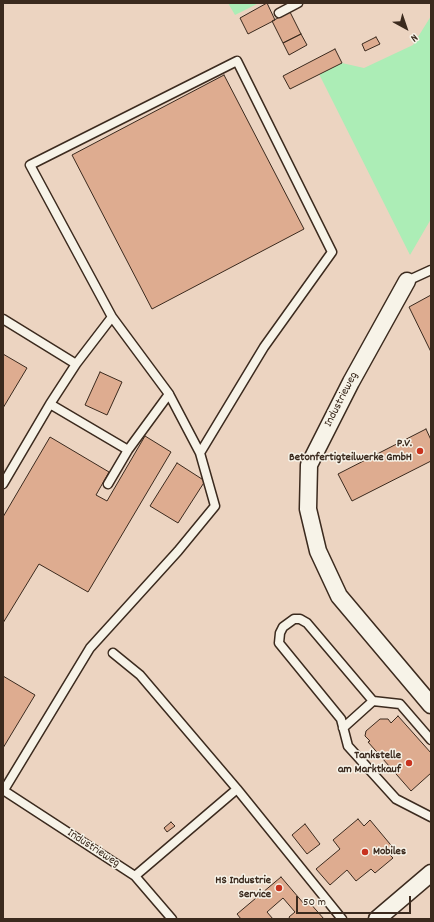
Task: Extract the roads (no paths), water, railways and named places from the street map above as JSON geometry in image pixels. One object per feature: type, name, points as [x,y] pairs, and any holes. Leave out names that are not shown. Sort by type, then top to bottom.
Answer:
[{"type":"street","name":"Industrieweg","points":[[407,281],[351,382],[309,465],[308,509],[318,551],[339,596],[431,705]]},
{"type":"street","points":[[377,919],[431,873]]},
{"type":"lane","points":[[279,13],[298,3]]},
{"type":"lane","points":[[4,790],[90,648],[178,551],[215,506],[200,454],[168,394],[112,316],[30,165],[237,61],[332,252],[264,347],[200,454]]},
{"type":"lane","points":[[407,281],[431,270]]},
{"type":"lane","points":[[3,484],[50,404],[76,364],[112,316]]},
{"type":"lane","points":[[3,319],[76,364]]},
{"type":"lane","points":[[108,484],[128,450],[168,394]]},
{"type":"lane","points":[[50,404],[128,450]]},
{"type":"lane","points":[[431,740],[400,704],[374,701],[307,623],[300,619],[294,619],[283,627],[280,633],[279,643],[341,719],[348,746],[396,799],[431,818]]},
{"type":"lane","points":[[113,653],[140,675],[237,789],[342,919]]},
{"type":"lane","points":[[343,728],[374,701]]},
{"type":"lane","points":[[135,876],[237,789]]},
{"type":"lane","name":"Industrieweg","points":[[4,790],[135,876],[172,919]]},
{"type":"place","name":"P.V. Betonfertigteilwerke GmbH","points":[[420,451]]},
{"type":"place","name":"Tankstelle am Marktkauf","points":[[409,763]]},
{"type":"place","name":"Mobiles","points":[[365,852]]},
{"type":"place","name":"HS Industrie Service","points":[[279,888]]}]
